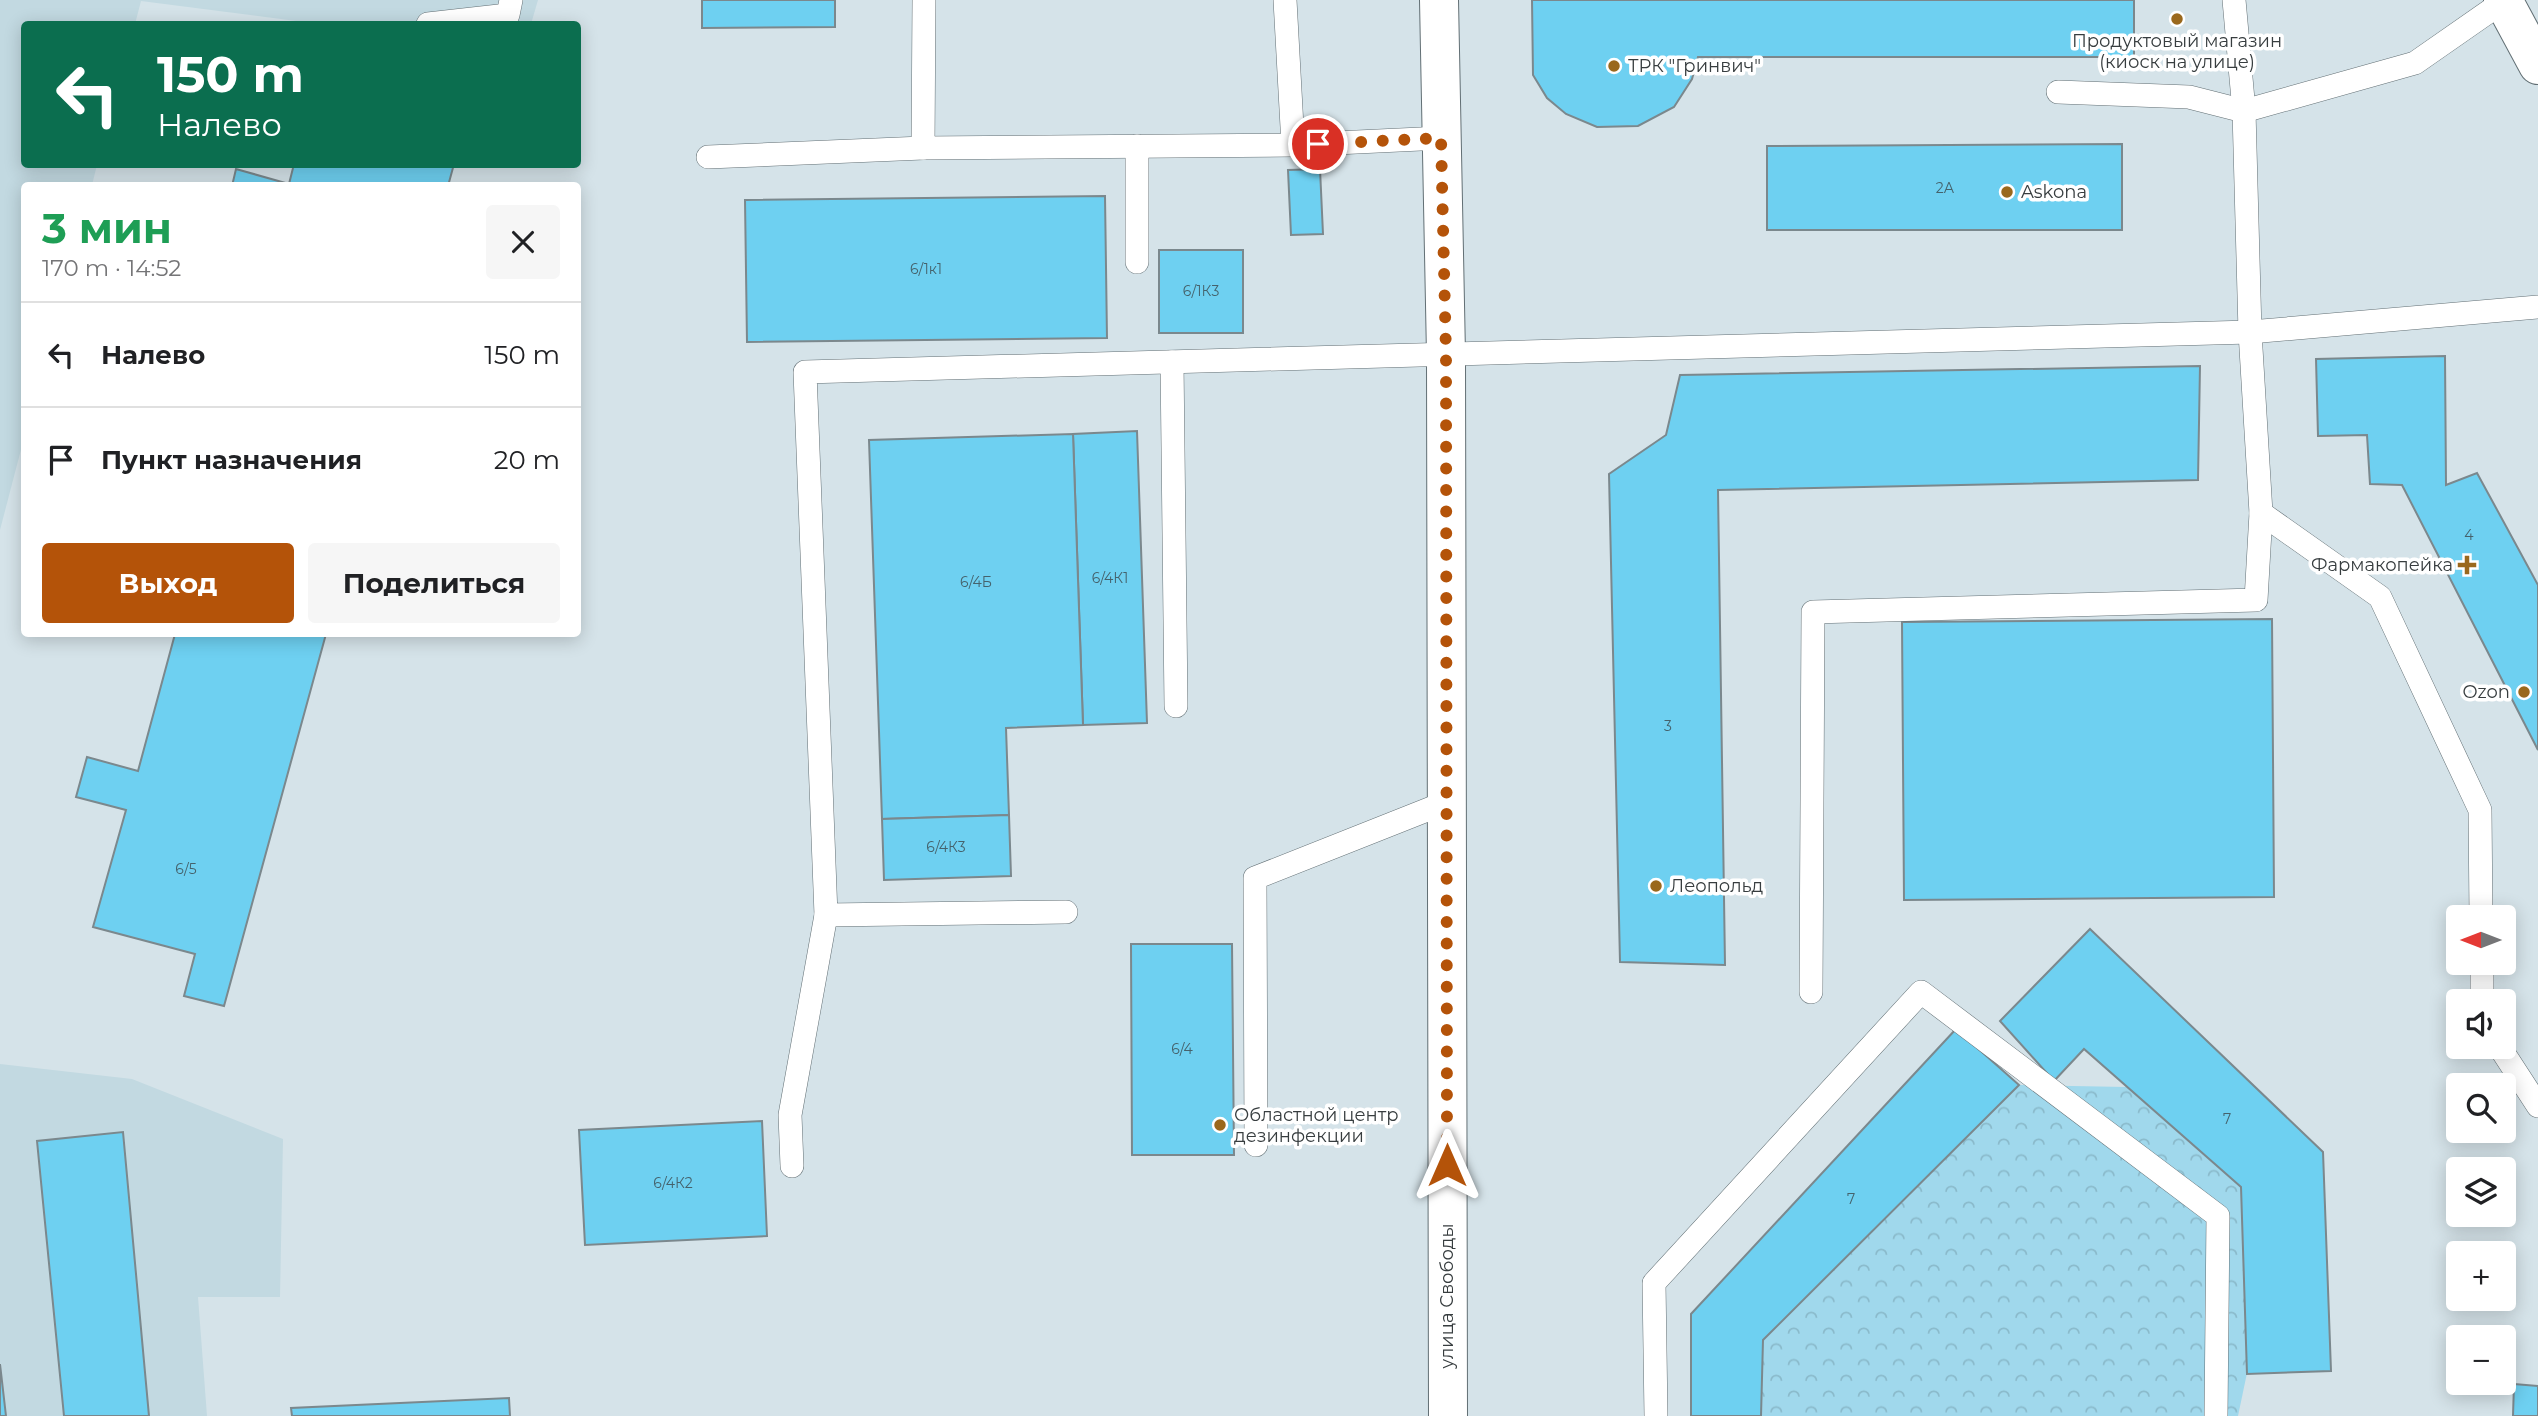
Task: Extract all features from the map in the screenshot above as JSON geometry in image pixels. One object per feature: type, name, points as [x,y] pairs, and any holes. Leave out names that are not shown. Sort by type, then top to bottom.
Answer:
[{"type":"street","name":"улица Свободы","points":[[1440,0],[1446,355],[1448,1416]]},
{"type":"street","points":[[2504,0],[2538,65]]},
{"type":"lane","points":[[455,21],[508,15],[511,0]]},
{"type":"lane","points":[[923,148],[924,0]]},
{"type":"lane","points":[[1285,0],[1293,145]]},
{"type":"lane","points":[[1811,992],[1813,612],[2256,600],[2261,513],[2250,332],[2244,111],[2234,0]]},
{"type":"lane","points":[[2058,92],[2189,97],[2244,111],[2415,63],[2504,0]]},
{"type":"lane","points":[[708,157],[923,148],[1293,145],[1441,138]]},
{"type":"lane","points":[[1137,146],[1137,261]]},
{"type":"lane","points":[[792,1166],[790,1115],[826,915],[805,372],[2250,332],[2538,307]]},
{"type":"lane","points":[[1172,362],[1176,706]]},
{"type":"lane","points":[[2261,513],[2380,597],[2480,810],[2481,905]]},
{"type":"lane","points":[[1256,1144],[1255,878],[1447,802]]},
{"type":"lane","points":[[826,915],[1066,912]]},
{"type":"lane","points":[[1656,1416],[1654,1283],[1920,992],[2218,1216],[2216,1416]]},
{"type":"lane","points":[[2507,1059],[2538,1107]]},
{"type":"shaded area","points":[[0,0],[538,0],[532,21],[296,21],[141,1],[136,21],[21,21],[21,168],[96,168],[93,182],[21,182],[21,450],[0,530]]},
{"type":"shaded area","points":[[0,1064],[132,1079],[283,1139],[280,1297],[198,1297],[207,1416],[0,1416]]},
{"type":"green space","points":[[2019,1085],[2127,1087],[2241,1187],[2247,1373],[2238,1416],[1761,1416],[1763,1340]]},
{"type":"building","points":[[702,0],[835,0],[835,27],[702,28]]},
{"type":"building","name":"ТРК \"Гринвич\"","points":[[1532,0],[2134,0],[2134,57],[1698,57],[1692,79],[1674,107],[1638,126],[1597,127],[1566,114],[1547,98],[1533,75]]},
{"type":"building","points":[[2122,144],[2122,230],[1767,230],[1767,146]]},
{"type":"building","points":[[293,168],[453,168],[449,182],[290,182]]},
{"type":"building","points":[[236,169],[282,182],[233,182]]},
{"type":"building","points":[[1320,169],[1323,234],[1291,235],[1288,170]]},
{"type":"building","points":[[1105,196],[1107,338],[747,342],[745,200]]},
{"type":"building","points":[[1159,250],[1243,250],[1243,333],[1159,333]]},
{"type":"building","points":[[2445,356],[2446,485],[2477,473],[2538,585],[2538,750],[2402,485],[2370,484],[2367,435],[2318,436],[2316,359]]},
{"type":"building","points":[[2200,366],[2198,480],[1718,490],[1725,965],[1620,962],[1609,474],[1666,435],[1680,375]]},
{"type":"building","points":[[1137,431],[1147,723],[1083,725],[1073,434]]},
{"type":"building","points":[[1073,434],[1083,725],[1006,728],[1009,815],[882,819],[869,440]]},
{"type":"building","points":[[2272,619],[2274,897],[1904,900],[1902,622]]},
{"type":"building","points":[[174,637],[325,637],[224,1006],[184,996],[195,954],[93,927],[126,810],[76,797],[87,757],[138,771]]},
{"type":"building","points":[[1009,815],[1011,876],[884,880],[882,819]]},
{"type":"building","points":[[2090,929],[2323,1152],[2331,1371],[2247,1374],[2241,1187],[2084,1049],[2054,1081],[2000,1021]]},
{"type":"building","points":[[1131,944],[1232,944],[1234,1155],[1132,1155]]},
{"type":"building","points":[[1956,1029],[2019,1085],[1763,1340],[1761,1416],[1691,1416],[1691,1314]]},
{"type":"building","points":[[762,1121],[767,1236],[585,1245],[579,1130]]},
{"type":"building","points":[[123,1132],[149,1416],[64,1416],[37,1141]]},
{"type":"building","points":[[0,1364],[6,1416],[0,1416]]},
{"type":"building","points":[[2516,1384],[2538,1386],[2538,1416],[2513,1416]]},
{"type":"building","points":[[509,1398],[510,1416],[292,1416],[291,1408]]},
{"type":"place","name":"Продуктовый магазин (киоск на улице)","points":[[2177,19]]},
{"type":"place","name":"ТРК \"Гринвич\"","points":[[1614,66]]},
{"type":"place","name":"Askona","points":[[2007,192]]},
{"type":"place","name":"Фармакопейка","points":[[2467,565]]},
{"type":"place","name":"Ozon","points":[[2524,692]]},
{"type":"place","name":"Леопольд","points":[[1656,886]]},
{"type":"place","name":"Областной центр дезинфекции","points":[[1220,1125]]},
{"type":"route","points":[[1318,144],[1441,138],[1446,355],[1447,1165]]}]
